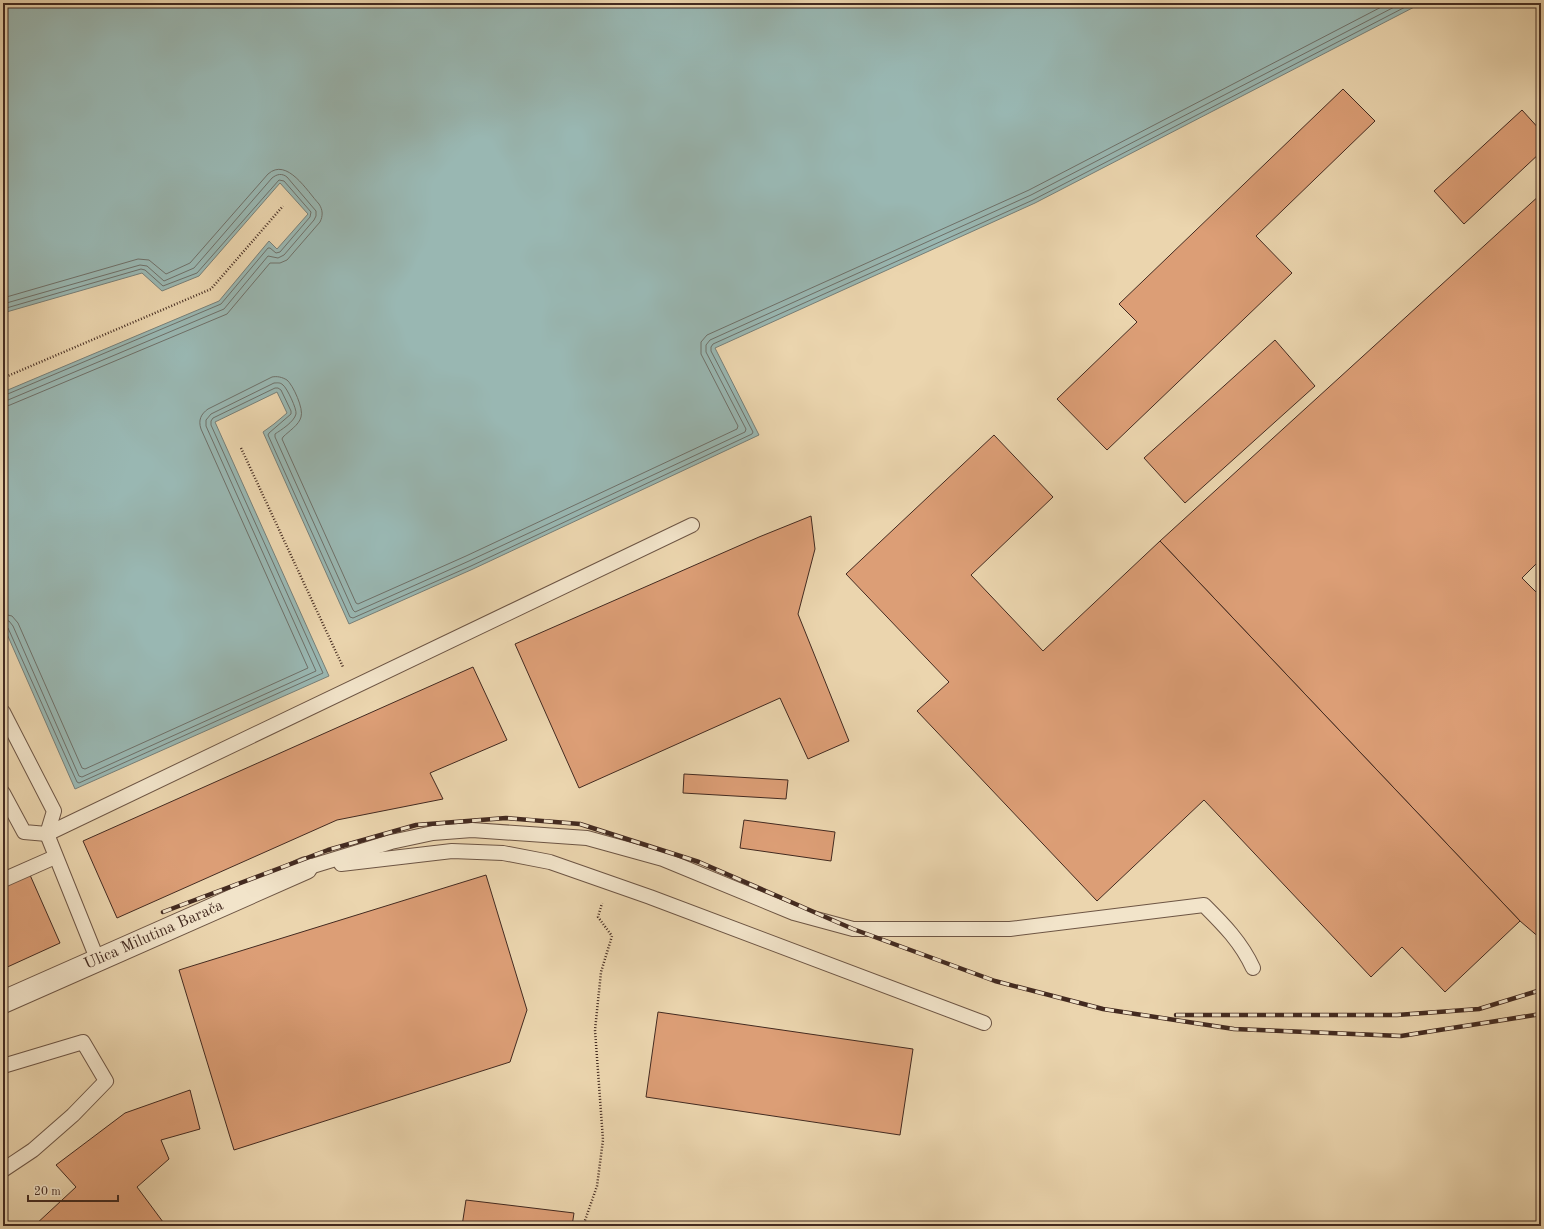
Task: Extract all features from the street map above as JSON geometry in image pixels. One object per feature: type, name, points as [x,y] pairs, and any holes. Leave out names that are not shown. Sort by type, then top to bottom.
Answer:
[{"type":"street","name":"Ulica Milutina Barača","points":[[3,1002],[306,868]]},
{"type":"lane","points":[[3,793],[24,832],[47,834],[692,526]]},
{"type":"lane","points":[[3,712],[54,811],[47,834],[98,961]]},
{"type":"lane","points":[[306,868],[391,842],[433,833],[472,830],[587,838],[663,859],[794,913],[853,929],[1010,929],[1204,906],[1227,927],[1248,957],[1253,968]]},
{"type":"lane","points":[[306,868],[452,851],[503,852],[550,862],[609,882],[984,1023]]},
{"type":"lane","points":[[3,880],[55,857]]},
{"type":"lane","points":[[3,1066],[83,1042],[106,1081],[73,1115],[33,1150],[3,1170]]},
{"type":"path","points":[[3,378],[211,289],[283,206]]},
{"type":"path","points":[[241,448],[353,688]]},
{"type":"path","points":[[583,1226],[597,1186],[603,1140],[595,1030],[601,972],[612,936],[598,916],[609,882]]},
{"type":"water","points":[[3,3],[1422,3],[1035,203],[715,348],[759,435],[473,569],[349,624],[263,432],[287,413],[277,392],[215,422],[329,676],[75,789],[3,625],[3,392],[219,301],[269,241],[277,249],[308,214],[280,183],[199,276],[162,291],[142,273],[3,313]]},
{"type":"building","points":[[1343,89],[1375,121],[1256,236],[1292,273],[1107,450],[1057,399],[1137,322],[1119,304]]},
{"type":"building","points":[[1522,110],[1541,131],[1541,152],[1464,224],[1434,191]]},
{"type":"building","points":[[1541,194],[1541,559],[1522,578],[1541,597],[1541,939],[1520,921],[1160,541]]},
{"type":"building","points":[[1275,340],[1315,386],[1185,503],[1144,458]]},
{"type":"building","points":[[994,435],[1053,497],[971,575],[1043,651],[1160,541],[1520,921],[1445,992],[1402,947],[1371,977],[1204,800],[1097,901],[917,711],[949,682],[846,574]]},
{"type":"building","points":[[811,516],[815,549],[798,614],[849,741],[808,759],[780,698],[579,788],[515,644],[759,537]]},
{"type":"building","points":[[473,667],[507,740],[430,773],[443,799],[337,820],[117,918],[83,841]]},
{"type":"building","points":[[684,774],[788,780],[786,799],[683,793]]},
{"type":"building","points":[[744,820],[835,832],[831,861],[740,848]]},
{"type":"building","points":[[30,875],[60,943],[3,969],[3,887]]},
{"type":"building","points":[[486,875],[527,1010],[510,1062],[234,1150],[179,970]]},
{"type":"building","points":[[658,1012],[913,1049],[900,1135],[646,1097]]},
{"type":"building","points":[[190,1090],[200,1129],[161,1140],[169,1159],[137,1187],[166,1226],[34,1226],[76,1187],[56,1165],[125,1113]]},
{"type":"building","points":[[466,1200],[574,1213],[572,1226],[462,1226]]},
{"type":"railway","points":[[163,912],[328,850],[416,825],[506,818],[580,824],[699,862],[853,929],[995,981],[1103,1009],[1234,1029],[1401,1036],[1541,1014]]},
{"type":"railway","points":[[1176,1015],[1397,1015],[1479,1009],[1541,990]]}]
